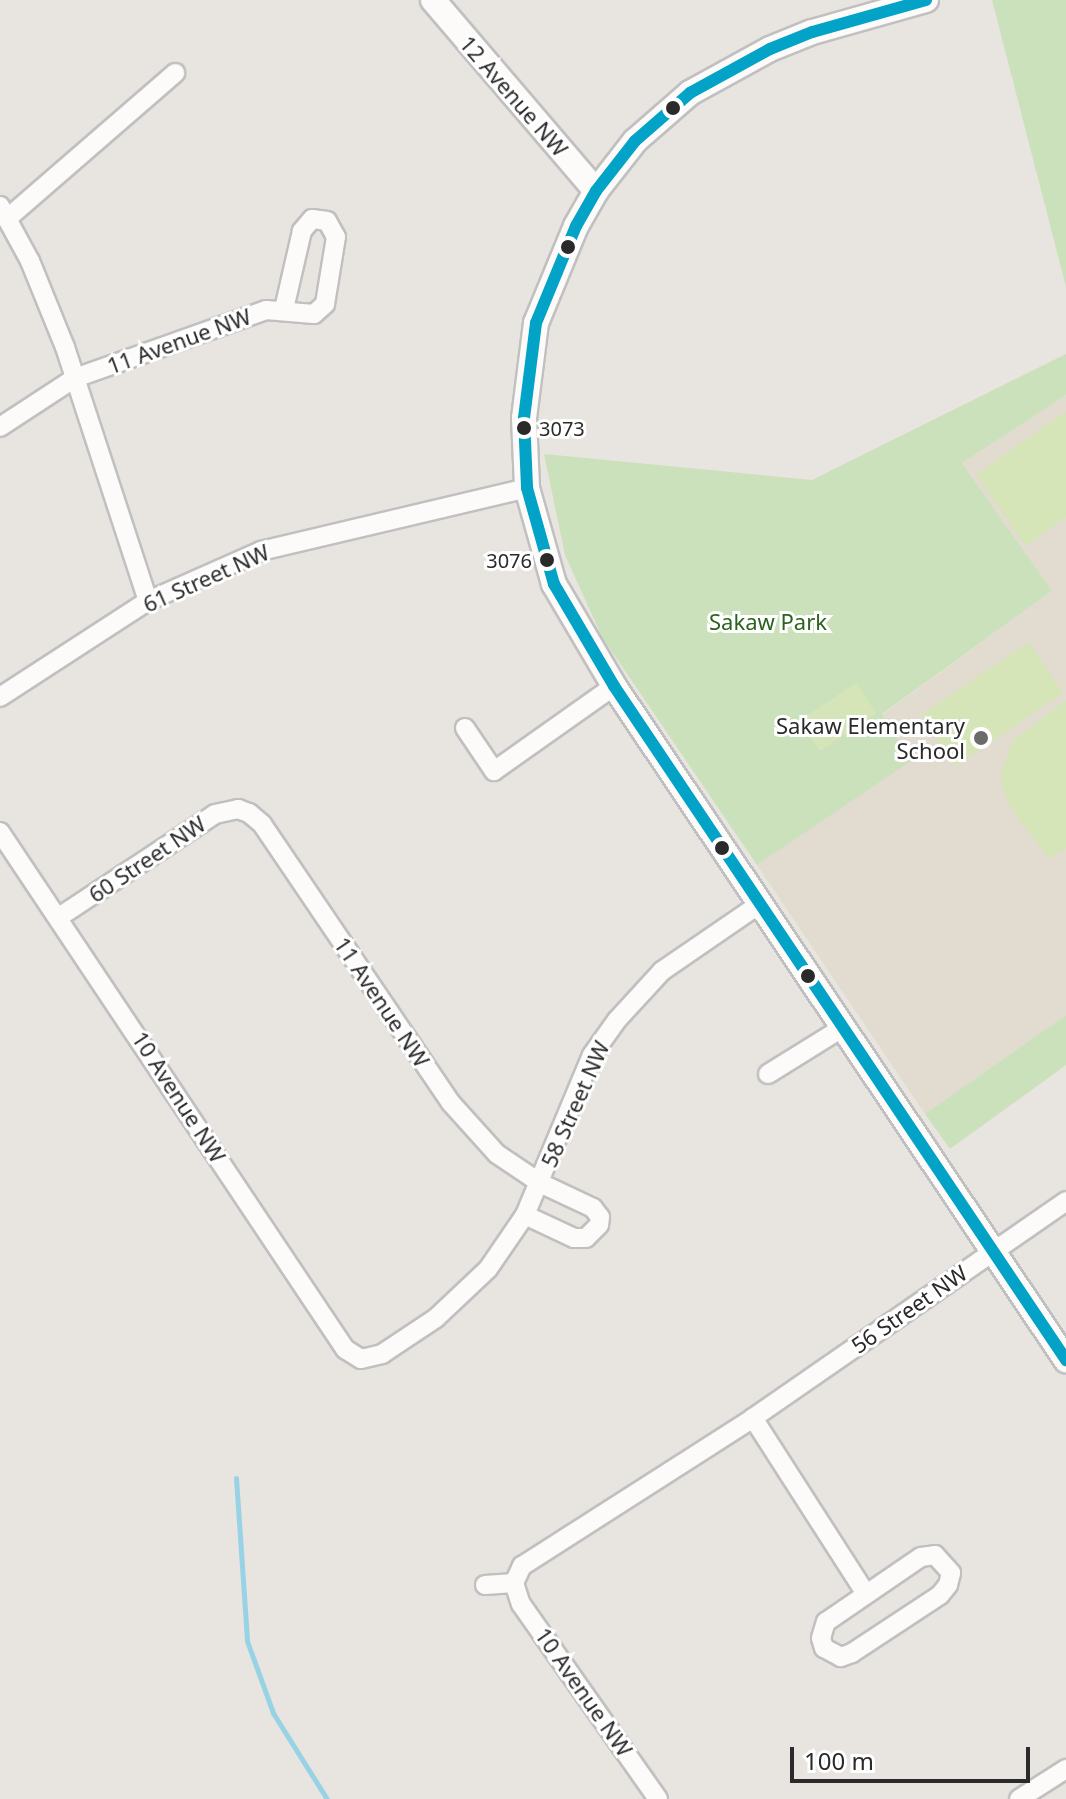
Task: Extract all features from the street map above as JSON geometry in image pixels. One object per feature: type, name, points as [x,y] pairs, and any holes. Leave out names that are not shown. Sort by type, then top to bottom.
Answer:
[{"type":"street","name":"12 Avenue NW","points":[[433,0],[596,191]]},
{"type":"street","points":[[926,0],[893,4],[812,32],[722,74],[690,93],[635,141],[596,191],[564,249],[536,323],[524,418],[527,488],[554,584],[614,686],[1066,1360]]},
{"type":"street","points":[[148,601],[75,378],[4,212],[175,73]]},
{"type":"street","name":"11 Avenue NW","points":[[0,427],[75,378],[266,310],[284,309],[308,315],[325,304],[336,237],[327,221],[312,219],[302,231],[284,309]]},
{"type":"street","name":"61 Street NW","points":[[0,697],[148,601],[261,551],[527,488]]},
{"type":"street","points":[[465,728],[494,771],[614,686]]},
{"type":"street","name":"11 Avenue NW","points":[[238,809],[249,813],[262,824],[451,1103],[497,1154],[540,1183]]},
{"type":"street","name":"60 Street NW","points":[[59,917],[215,814],[238,809]]},
{"type":"street","name":"10 Avenue NW","points":[[0,832],[345,1349],[361,1359]]},
{"type":"street","name":"58 Street NW","points":[[361,1359],[382,1354],[436,1318],[488,1269],[525,1215],[592,1055],[617,1020],[662,971],[758,905]]},
{"type":"street","points":[[768,1074],[842,1028]]},
{"type":"street","name":"58 Street NW","points":[[525,1215],[574,1238],[586,1238],[599,1225],[600,1217],[593,1208],[540,1183]]},
{"type":"street","name":"56 Street NW","points":[[514,1583],[522,1566],[753,1418],[1066,1201]]},
{"type":"street","points":[[753,1418],[866,1594]]},
{"type":"street","points":[[921,1557],[941,1558],[951,1573],[948,1585],[940,1595],[852,1653],[841,1657],[832,1654],[824,1648],[821,1638],[826,1622],[866,1594],[921,1557]]},
{"type":"street","points":[[485,1585],[514,1583]]},
{"type":"street","name":"10 Avenue NW","points":[[514,1583],[521,1604],[658,1799]]},
{"type":"street","points":[[1019,1799],[1066,1769]]},
{"type":"shaded area","name":"Sakaw Elementary School","points":[[1066,395],[1066,1015],[925,1114],[757,865],[910,761],[882,715],[1052,591],[962,463]]},
{"type":"green space","points":[[992,0],[1066,0],[1066,287],[1058,256]]},
{"type":"green space","name":"Sakaw Park","points":[[1066,354],[1066,395],[962,463],[1052,591],[882,714],[911,761],[757,865],[602,637],[565,555],[544,454],[812,480]]},
{"type":"green space","points":[[1066,411],[1066,517],[1026,546],[976,475]]},
{"type":"green space","points":[[1029,642],[1063,693],[955,766],[921,715]]},
{"type":"green space","points":[[856,683],[876,713],[820,751],[799,721]]},
{"type":"green space","points":[[1066,700],[1066,848],[1049,859],[1008,804],[1000,775],[1013,740]]},
{"type":"green space","points":[[1066,1015],[1066,1065],[950,1149],[925,1114]]},
{"type":"waterway","points":[[236,1478],[247,1641],[273,1713],[327,1799]]},
{"type":"transit line","points":[[926,0],[812,32],[770,49],[690,93],[635,141],[596,191],[576,226],[536,323],[524,418],[527,488],[554,584],[614,686],[1066,1360]]},
{"type":"place","name":"3073","points":[[524,428]]},
{"type":"place","name":"3076","points":[[547,560]]},
{"type":"place","name":"Sakaw Elementary School","points":[[981,738]]}]
